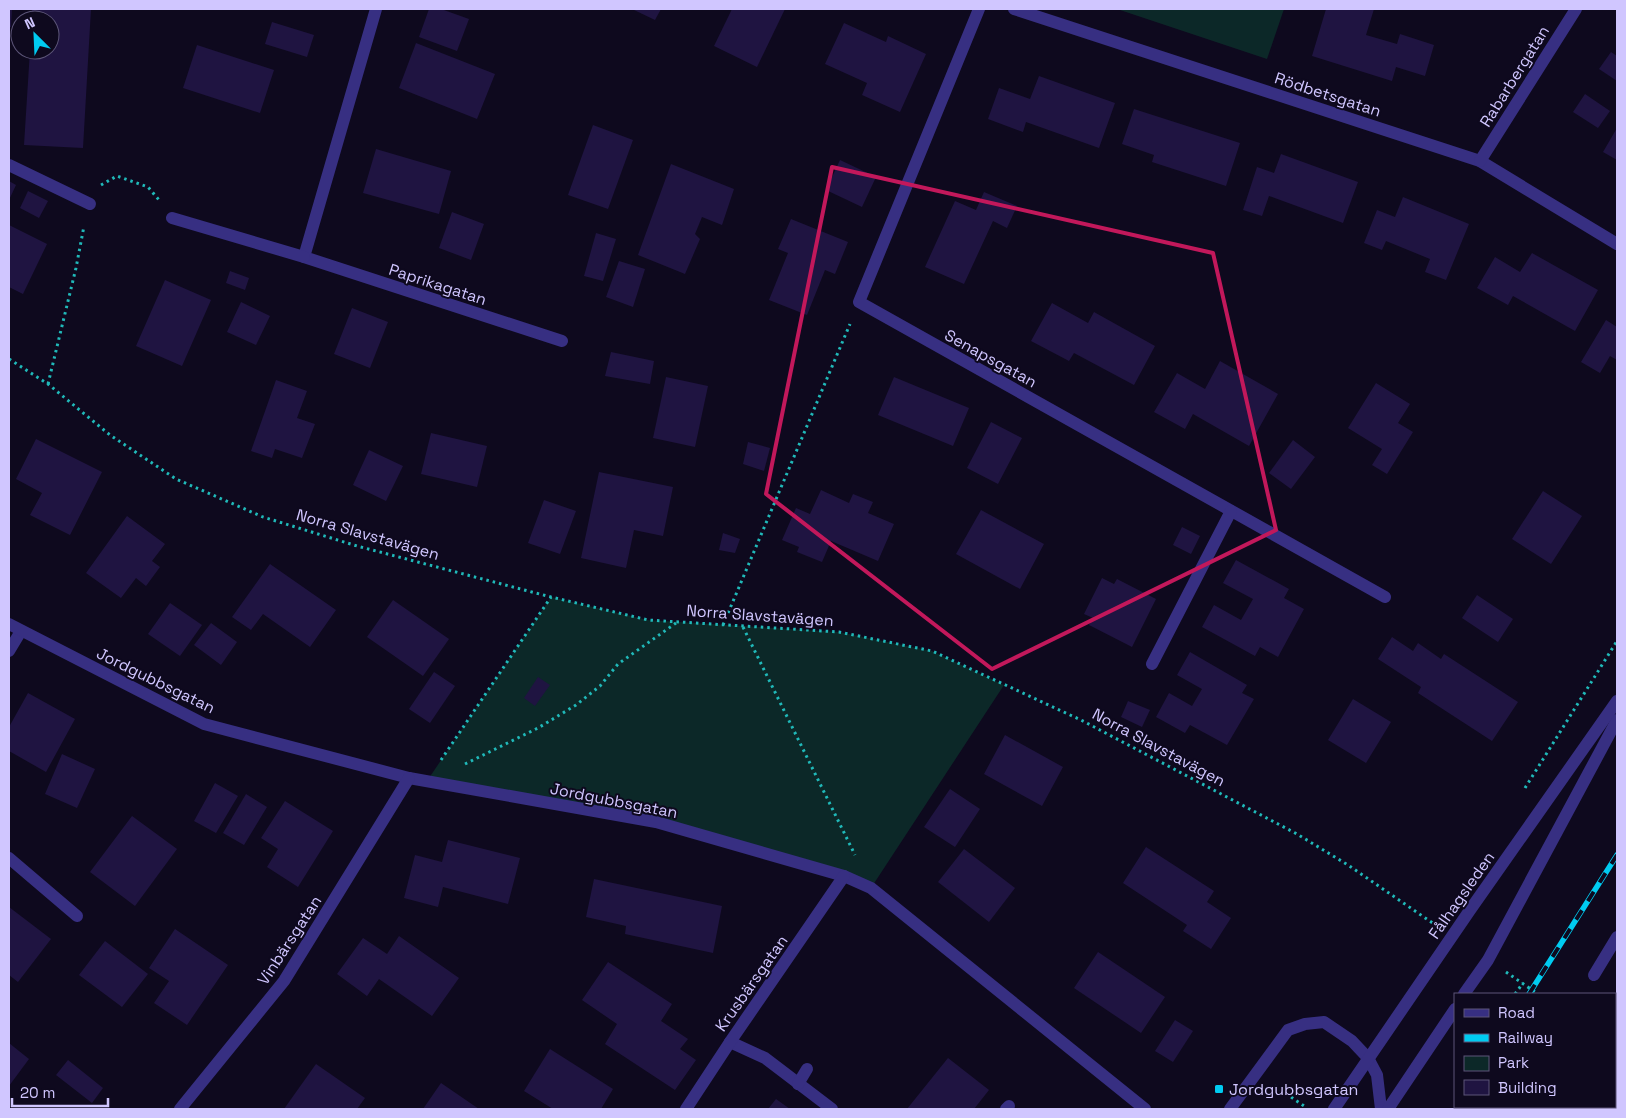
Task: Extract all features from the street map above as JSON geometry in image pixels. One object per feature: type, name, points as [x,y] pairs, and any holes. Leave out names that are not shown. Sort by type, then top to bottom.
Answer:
[{"type":"street","points":[[304,257],[376,9]]},
{"type":"street","points":[[859,302],[979,9]]},
{"type":"street","name":"Rödbetsgatan","points":[[1014,9],[1480,161],[1617,244]]},
{"type":"street","name":"Rabarbergatan","points":[[1480,161],[1576,9]]},
{"type":"street","points":[[9,165],[90,204]]},
{"type":"street","name":"Paprikagatan","points":[[172,218],[304,257],[562,341]]},
{"type":"street","name":"Senapsgatan","points":[[859,302],[1385,597]]},
{"type":"street","points":[[1152,664],[1231,511]]},
{"type":"street","name":"Jordgubbsgatan","points":[[9,624],[204,724],[409,778],[656,822],[844,876],[871,888],[1145,1109]]},
{"type":"street","points":[[9,651],[21,631]]},
{"type":"street","name":"Fålhagsleden","points":[[1334,1109],[1452,935],[1617,701]]},
{"type":"street","points":[[1465,993],[1488,960],[1617,720]]},
{"type":"street","name":"Vinbärsgatan","points":[[180,1109],[284,981],[409,778]]},
{"type":"street","points":[[9,858],[77,916]]},
{"type":"street","name":"Krusbärsgatan","points":[[686,1109],[844,876]]},
{"type":"street","points":[[1594,974],[1617,936]]},
{"type":"street","points":[[1388,1109],[1454,1010]]},
{"type":"street","points":[[1230,1109],[1288,1030],[1305,1024],[1324,1022],[1352,1042],[1368,1058],[1377,1074],[1381,1109]]},
{"type":"street","points":[[730,1042],[764,1058],[832,1109]]},
{"type":"street","points":[[798,1084],[807,1069]]},
{"type":"path","points":[[48,384],[76,268],[86,214],[97,187],[117,176],[148,187],[172,218]]},
{"type":"path","points":[[723,625],[859,302]]},
{"type":"path","name":"Norra Slavstavägen","points":[[9,359],[48,384],[110,435],[176,479],[263,517],[357,546],[648,620],[839,632],[932,652],[1081,720],[1297,834],[1348,865],[1452,935]]},
{"type":"path","points":[[427,781],[551,596]]},
{"type":"path","points":[[463,765],[538,728],[576,705],[600,686],[618,664],[677,622]]},
{"type":"path","points":[[742,626],[871,888]]},
{"type":"path","points":[[1488,960],[1537,993]]},
{"type":"path","points":[[1517,993],[1523,983]]},
{"type":"highlighted area","points":[[832,167],[1213,253],[1276,530],[992,669],[766,494]]},
{"type":"green space","points":[[1117,9],[1284,9],[1267,59]]},
{"type":"green space","points":[[551,597],[648,620],[839,632],[932,651],[1004,685],[871,888],[656,822],[427,781]]},
{"type":"building","points":[[9,9],[12,9],[10,10],[9,27]]},
{"type":"building","points":[[91,9],[83,148],[24,145],[29,60],[60,60],[60,10],[32,10]]},
{"type":"building","points":[[429,9],[441,9],[469,19],[457,51],[419,37]]},
{"type":"building","points":[[632,9],[661,9],[655,20]]},
{"type":"building","points":[[732,9],[785,9],[757,67],[714,46]]},
{"type":"building","points":[[1326,9],[1374,9],[1366,35],[1397,44],[1400,34],[1434,45],[1425,76],[1396,67],[1392,81],[1312,56]]},
{"type":"building","points":[[272,22],[314,35],[307,57],[265,44]]},
{"type":"building","points":[[844,23],[886,42],[888,36],[926,54],[900,112],[862,95],[867,83],[825,64]]},
{"type":"building","points":[[416,43],[495,74],[477,119],[399,88]]},
{"type":"building","points":[[197,45],[274,70],[260,113],[183,88]]},
{"type":"building","points":[[1611,52],[1617,56],[1617,81],[1599,69]]},
{"type":"building","points":[[1039,76],[1115,103],[1099,148],[1026,122],[1023,132],[988,119],[999,88],[1030,99]]},
{"type":"building","points":[[1585,94],[1610,111],[1598,128],[1573,112]]},
{"type":"building","points":[[1134,109],[1240,143],[1226,186],[1152,162],[1154,155],[1122,144]]},
{"type":"building","points":[[593,125],[633,140],[608,209],[568,195]]},
{"type":"building","points":[[1617,128],[1617,160],[1603,152]]},
{"type":"building","points":[[376,149],[451,171],[439,214],[363,193]]},
{"type":"building","points":[[1281,154],[1358,182],[1343,223],[1269,196],[1262,216],[1243,210],[1257,167],[1274,173]]},
{"type":"building","points":[[840,160],[876,177],[862,207],[826,190]]},
{"type":"building","points":[[671,164],[734,189],[722,225],[702,217],[695,234],[700,239],[685,274],[638,255]]},
{"type":"building","points":[[9,181],[16,185],[9,200]]},
{"type":"building","points":[[28,191],[48,201],[39,218],[20,208]]},
{"type":"building","points":[[984,192],[1017,206],[1007,228],[993,221],[964,284],[925,267],[955,201],[976,210]]},
{"type":"building","points":[[1403,197],[1469,224],[1446,280],[1425,272],[1430,259],[1386,241],[1382,250],[1364,243],[1377,210],[1395,217]]},
{"type":"building","points":[[452,212],[484,224],[471,260],[439,248]]},
{"type":"building","points":[[791,219],[848,242],[835,274],[825,270],[807,315],[769,300],[788,253],[778,249]]},
{"type":"building","points":[[9,225],[47,244],[23,294],[9,287]]},
{"type":"building","points":[[596,233],[616,239],[603,281],[584,276]]},
{"type":"building","points":[[1532,253],[1598,290],[1575,331],[1513,296],[1508,305],[1477,288],[1495,257],[1520,272]]},
{"type":"building","points":[[619,261],[645,269],[633,307],[606,297]]},
{"type":"building","points":[[230,271],[249,278],[245,290],[226,283]]},
{"type":"building","points":[[165,280],[211,300],[182,366],[136,346]]},
{"type":"building","points":[[241,302],[270,316],[256,345],[227,332]]},
{"type":"building","points":[[1052,303],[1088,323],[1094,312],[1155,346],[1134,385],[1074,353],[1069,361],[1031,341]]},
{"type":"building","points":[[352,308],[388,322],[370,368],[334,354]]},
{"type":"building","points":[[1606,320],[1617,327],[1617,360],[1610,356],[1600,373],[1581,362]]},
{"type":"building","points":[[611,352],[654,361],[650,384],[605,376]]},
{"type":"building","points":[[1220,361],[1278,394],[1249,446],[1193,414],[1185,429],[1154,412],[1177,373],[1205,389]]},
{"type":"building","points":[[666,377],[708,386],[695,447],[653,438]]},
{"type":"building","points":[[894,377],[969,408],[953,446],[878,415]]},
{"type":"building","points":[[276,380],[307,391],[297,418],[315,424],[302,458],[275,449],[272,458],[251,451]]},
{"type":"building","points":[[1376,383],[1410,404],[1398,423],[1413,432],[1387,474],[1372,465],[1382,449],[1348,428]]},
{"type":"building","points":[[991,422],[1022,438],[998,484],[967,468]]},
{"type":"building","points":[[431,433],[487,446],[477,487],[421,474]]},
{"type":"building","points":[[36,439],[102,472],[70,535],[30,515],[42,493],[16,479]]},
{"type":"building","points":[[1293,440],[1315,457],[1291,489],[1269,473]]},
{"type":"building","points":[[748,442],[770,448],[764,471],[743,464]]},
{"type":"building","points":[[369,450],[403,466],[386,501],[353,485]]},
{"type":"building","points":[[599,472],[673,487],[663,536],[634,530],[626,568],[581,558]]},
{"type":"building","points":[[821,490],[849,503],[853,494],[873,502],[868,513],[894,524],[878,561],[831,541],[822,562],[797,552],[799,547],[782,540],[796,508],[810,514]]},
{"type":"building","points":[[1543,491],[1582,516],[1551,564],[1512,539]]},
{"type":"building","points":[[544,500],[576,511],[560,554],[528,543]]},
{"type":"building","points":[[981,510],[1044,544],[1020,589],[956,554]]},
{"type":"building","points":[[127,516],[165,544],[152,561],[160,567],[146,586],[136,578],[121,598],[86,573]]},
{"type":"building","points":[[1182,527],[1200,536],[1191,554],[1173,545]]},
{"type":"building","points":[[723,533],[740,539],[735,553],[719,550]]},
{"type":"building","points":[[1236,560],[1289,589],[1284,598],[1304,609],[1278,657],[1260,647],[1255,656],[1202,627],[1214,605],[1241,620],[1253,599],[1223,583]]},
{"type":"building","points":[[270,564],[336,610],[310,647],[263,614],[251,630],[232,617]]},
{"type":"building","points":[[1102,578],[1114,584],[1117,579],[1156,599],[1132,647],[1089,625],[1093,618],[1084,614]]},
{"type":"building","points":[[1477,595],[1513,619],[1498,642],[1462,618]]},
{"type":"building","points":[[393,600],[449,639],[423,676],[367,637]]},
{"type":"building","points":[[170,603],[202,625],[180,656],[148,634]]},
{"type":"building","points":[[211,623],[237,642],[221,665],[194,645]]},
{"type":"building","points":[[1392,637],[1413,651],[1418,643],[1441,659],[1444,654],[1518,702],[1492,741],[1418,693],[1421,687],[1378,659]]},
{"type":"building","points":[[1190,652],[1247,685],[1242,693],[1254,699],[1227,745],[1190,725],[1185,733],[1156,717],[1169,693],[1192,706],[1202,689],[1177,675]]},
{"type":"building","points":[[434,672],[455,686],[430,723],[409,709]]},
{"type":"building","points":[[538,677],[550,685],[535,706],[524,698]]},
{"type":"building","points":[[28,693],[75,719],[46,772],[9,751],[9,727]]},
{"type":"building","points":[[1353,699],[1391,722],[1366,763],[1328,740]]},
{"type":"building","points":[[1128,701],[1150,710],[1142,727],[1121,717]]},
{"type":"building","points":[[1005,735],[1063,767],[1042,806],[984,774]]},
{"type":"building","points":[[62,754],[95,769],[77,808],[45,794]]},
{"type":"building","points":[[215,783],[238,796],[216,833],[194,821]]},
{"type":"building","points":[[950,789],[980,809],[955,847],[924,827]]},
{"type":"building","points":[[246,794],[267,807],[244,845],[223,833]]},
{"type":"building","points":[[285,801],[333,831],[298,887],[267,867],[278,849],[261,838]]},
{"type":"building","points":[[132,816],[177,849],[135,906],[90,872]]},
{"type":"building","points":[[448,840],[520,858],[508,904],[443,887],[438,907],[404,898],[415,855],[442,862]]},
{"type":"building","points":[[1146,847],[1214,891],[1207,902],[1231,918],[1211,949],[1183,931],[1187,925],[1123,883]]},
{"type":"building","points":[[964,849],[1015,888],[989,922],[938,882]]},
{"type":"building","points":[[594,879],[722,906],[713,953],[625,934],[626,926],[586,917]]},
{"type":"building","points":[[9,907],[51,939],[18,982],[9,975]]},
{"type":"building","points":[[175,929],[228,965],[187,1025],[154,1003],[169,981],[149,968]]},
{"type":"building","points":[[399,936],[459,978],[432,1016],[379,979],[367,996],[337,974],[363,938],[387,954]]},
{"type":"building","points":[[105,941],[148,974],[122,1007],[79,975]]},
{"type":"building","points":[[1098,952],[1165,997],[1141,1033],[1074,988]]},
{"type":"building","points":[[608,962],[672,1004],[661,1021],[688,1039],[680,1049],[696,1060],[675,1090],[605,1044],[617,1024],[582,1000]]},
{"type":"building","points":[[1175,1020],[1193,1031],[1173,1062],[1155,1051]]},
{"type":"building","points":[[9,1043],[29,1059],[9,1086]]},
{"type":"building","points":[[550,1049],[613,1089],[601,1109],[553,1109],[524,1091]]},
{"type":"building","points":[[948,1058],[989,1090],[974,1109],[907,1109]]},
{"type":"building","points":[[68,1060],[103,1088],[92,1103],[56,1075]]},
{"type":"building","points":[[316,1064],[365,1098],[357,1109],[284,1109]]},
{"type":"building","points":[[441,1083],[479,1109],[423,1109]]},
{"type":"building","points":[[776,1099],[790,1109],[768,1109]]},
{"type":"railway","points":[[1530,993],[1617,855]]},
{"type":"place","name":"Jordgubbsgatan","points":[[1219,1089]]}]
